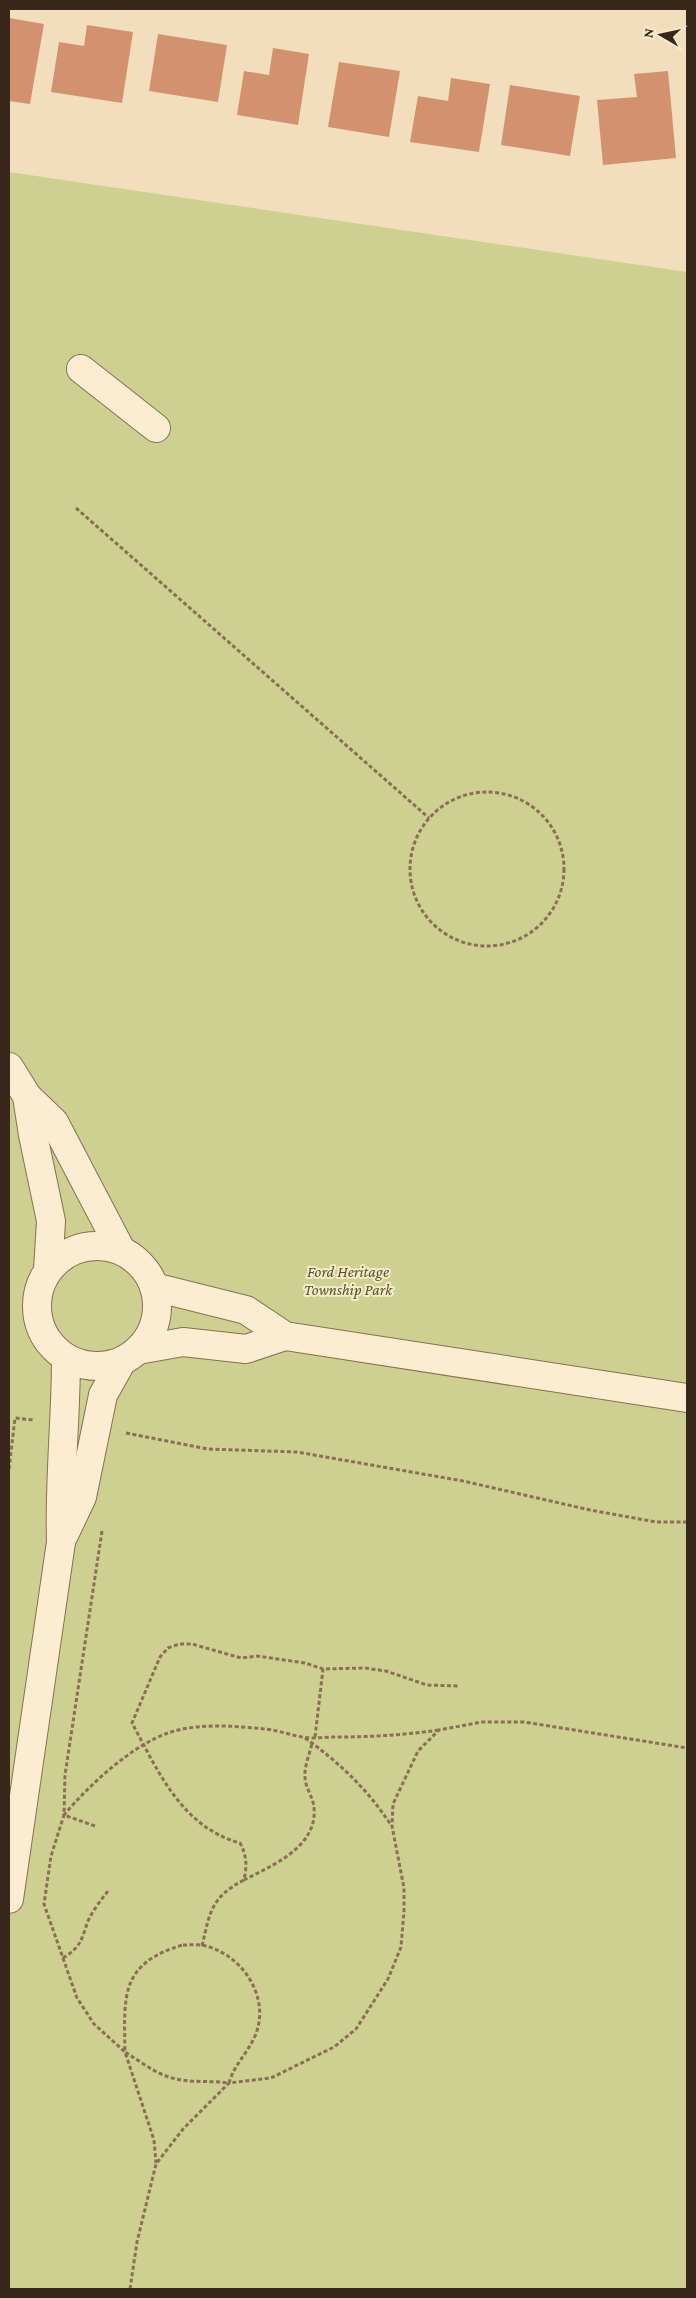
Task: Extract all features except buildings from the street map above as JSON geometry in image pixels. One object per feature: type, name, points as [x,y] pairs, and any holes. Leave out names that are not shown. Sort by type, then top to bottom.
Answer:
[{"type":"lane","points":[[81,369],[156,428]]},
{"type":"lane","points":[[9,1067],[27,1096],[54,1122],[121,1250]]},
{"type":"lane","points":[[27,1096],[51,1221],[48,1270]]},
{"type":"lane","points":[[61,1542],[82,1497],[103,1395],[130,1356],[150,1335],[156,1317],[154,1287],[150,1277],[138,1261],[121,1250],[101,1245],[81,1247],[63,1256],[48,1270],[39,1289],[37,1309],[41,1329],[51,1345],[66,1358],[84,1365],[104,1366],[130,1356],[183,1342],[246,1348],[285,1336]]},
{"type":"lane","points":[[154,1287],[246,1310],[285,1336],[687,1398]]},
{"type":"lane","points":[[9,1899],[61,1542],[60,1493],[65,1422],[66,1358]]},
{"type":"path","points":[[76,508],[429,818]]},
{"type":"path","points":[[489,790],[516,796],[539,810],[555,831],[564,856],[564,883],[554,909],[536,929],[513,942],[489,947],[465,944],[442,933],[425,916],[413,894],[409,870],[412,846],[429,818],[441,806],[462,794],[489,790]]},
{"type":"path","points":[[9,1469],[15,1418],[65,1422]]},
{"type":"path","points":[[96,1428],[208,1449],[297,1452],[463,1481],[647,1521],[687,1522]]},
{"type":"path","points":[[102,1527],[65,1775],[64,1815],[51,1856],[44,1904],[77,1998],[94,2024],[125,2052],[165,2076],[186,2081],[206,2080],[229,2083],[271,2078],[334,2048],[356,2029],[388,1979],[400,1947],[404,1888],[392,1826],[393,1804],[418,1751],[439,1730]]},
{"type":"path","points":[[244,1880],[246,1854],[240,1843],[206,1830],[178,1803],[132,1723],[160,1657],[168,1648],[179,1644],[192,1644],[226,1656],[241,1658],[257,1656],[305,1663],[323,1669],[365,1668],[386,1671],[427,1685],[458,1686]]},
{"type":"path","points":[[315,1737],[323,1669]]},
{"type":"path","points":[[64,1815],[76,1801],[116,1764],[170,1732],[198,1727],[268,1729],[304,1737],[399,1736],[482,1722],[524,1722],[687,1748]]},
{"type":"path","points":[[304,1737],[333,1758],[354,1778],[374,1799],[392,1826]]},
{"type":"path","points":[[202,1946],[207,1921],[218,1897],[226,1889],[286,1858],[298,1848],[308,1835],[313,1820],[314,1806],[305,1777],[312,1743]]},
{"type":"path","points":[[64,1815],[95,1826]]},
{"type":"path","points":[[63,1958],[77,1950],[84,1937],[89,1920],[108,1891]]},
{"type":"path","points":[[130,2289],[137,2242],[156,2164],[154,2140],[125,2052],[124,2005],[130,1984],[143,1965],[161,1951],[183,1945],[202,1946],[227,1955],[244,1970],[256,1990],[259,2013],[256,2035],[245,2055],[232,2070],[229,2083],[183,2129],[156,2164]]},
{"type":"green space","name":"Ford Heritage Township Park","points":[[9,172],[687,272],[687,2289],[9,2289]]}]
